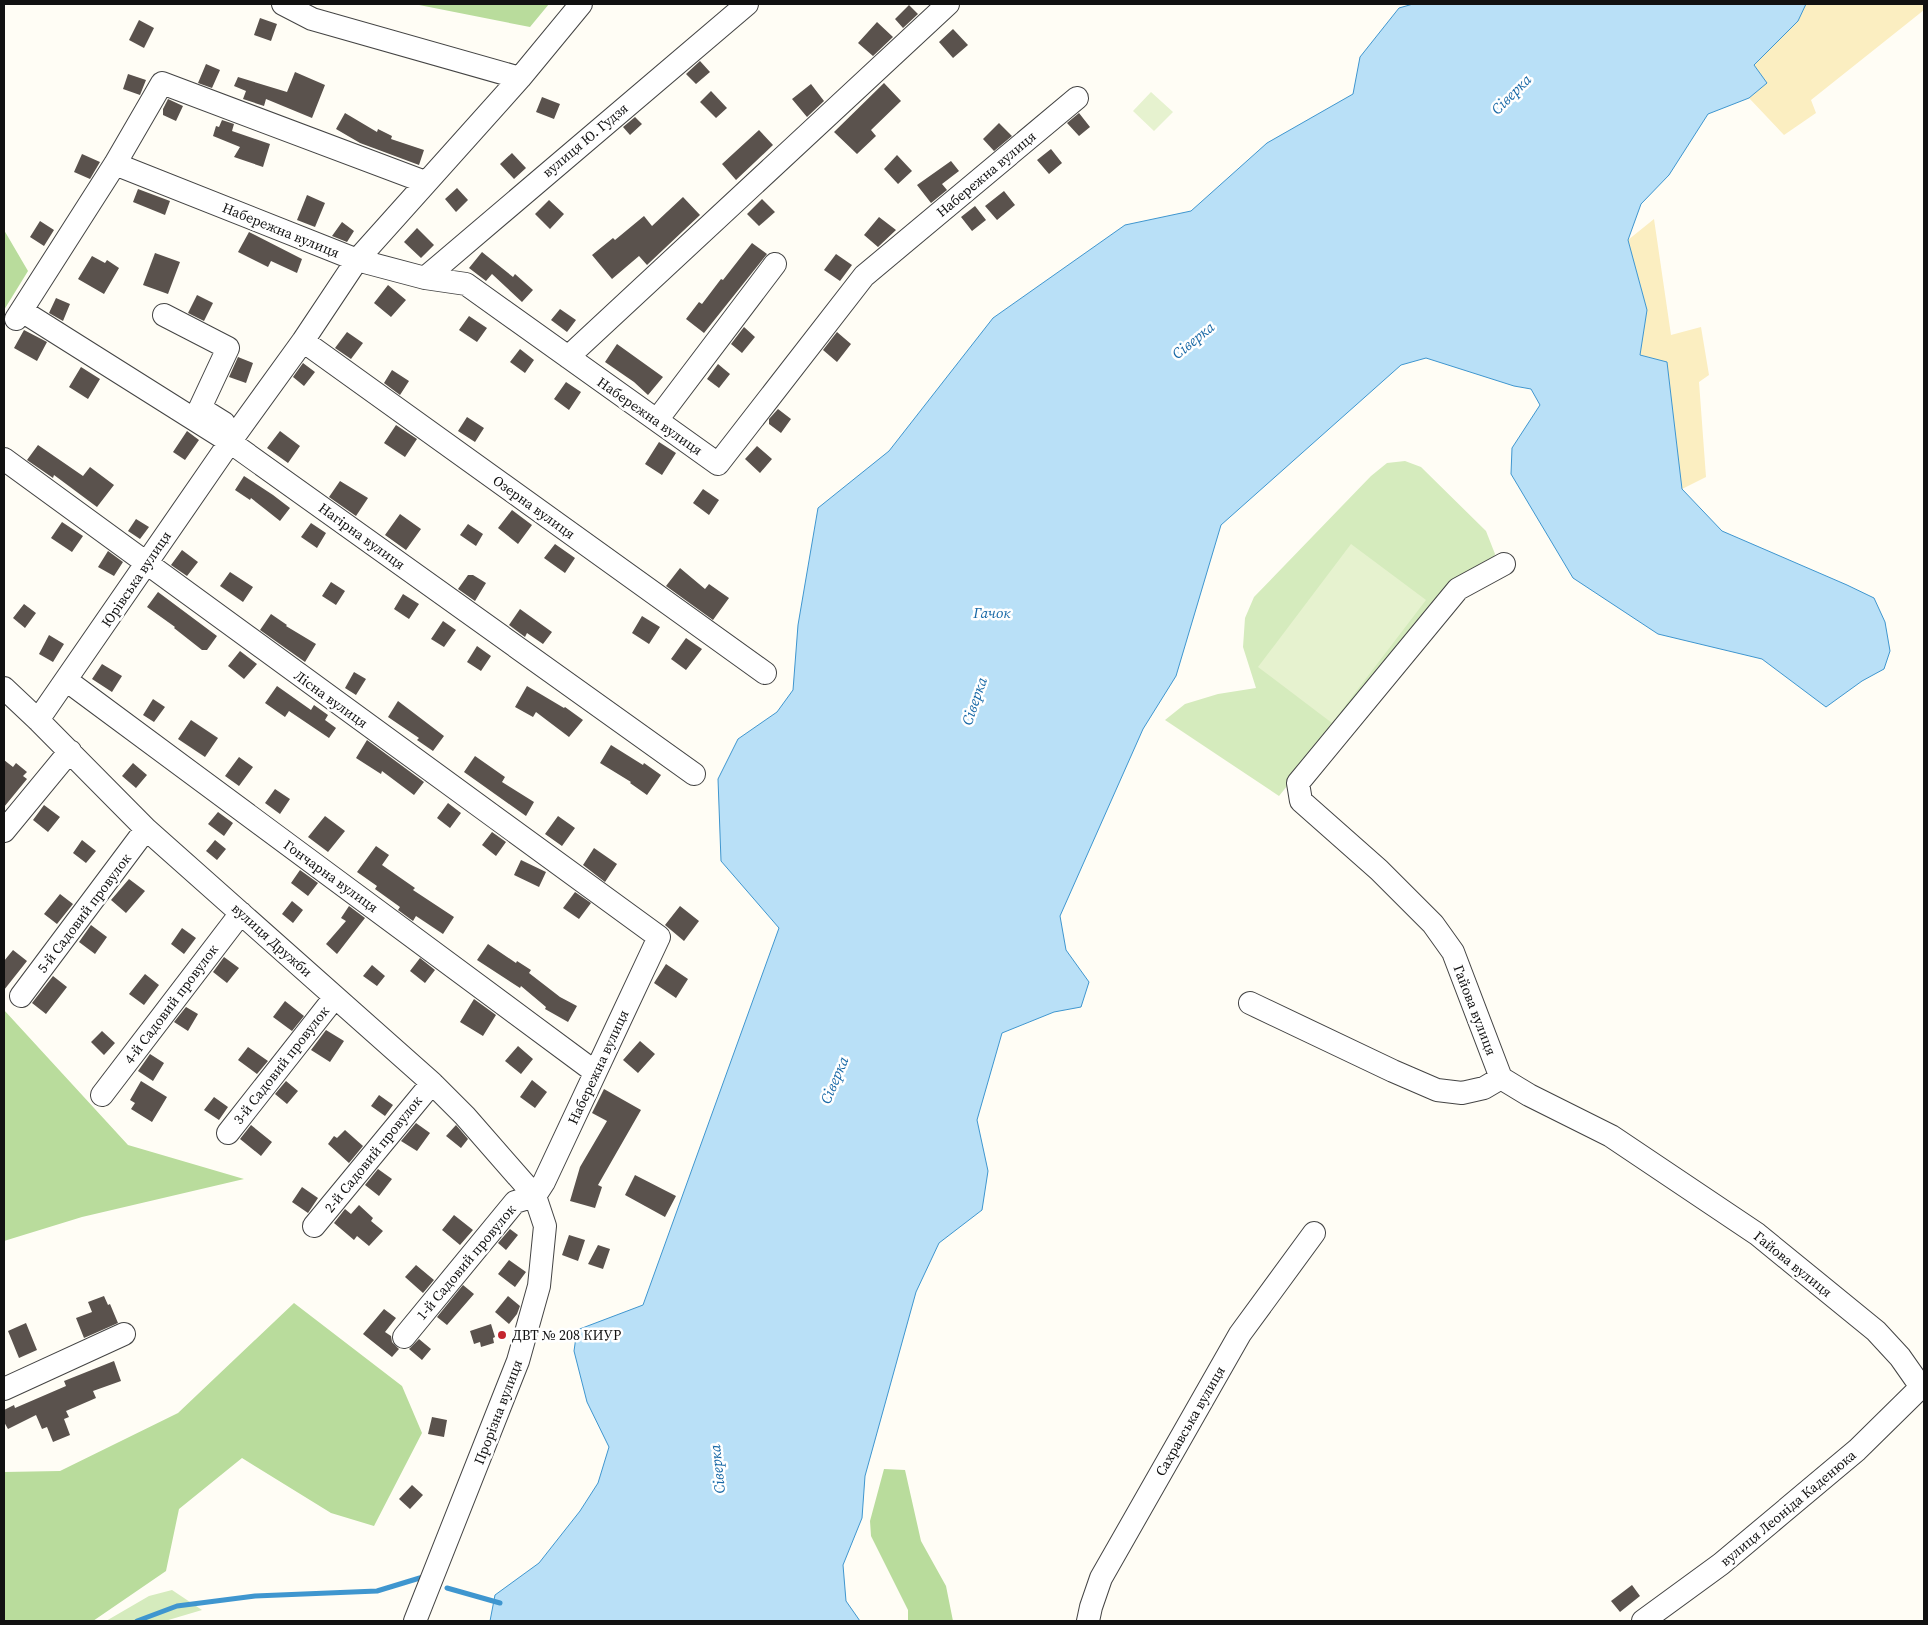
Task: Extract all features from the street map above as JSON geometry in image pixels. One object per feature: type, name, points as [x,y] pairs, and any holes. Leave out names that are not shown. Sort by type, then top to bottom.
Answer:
[{"type":"street","points":[[283,4],[312,19],[520,78]]},
{"type":"street","name":"Юрівська вулиця","points":[[38,720],[234,437],[303,341],[357,260],[520,78],[581,4]]},
{"type":"street","name":"вулиця Ю. Гудзя","points":[[425,278],[747,4]]},
{"type":"street","points":[[568,357],[948,4]]},
{"type":"street","points":[[115,164],[162,83],[425,182]]},
{"type":"street","name":"Набережна вулиця","points":[[115,164],[357,260],[425,278],[466,284],[718,464],[864,276],[1077,98]]},
{"type":"street","name":"Нагірна вулиця","points":[[115,164],[19,315],[234,437],[694,774]]},
{"type":"street","points":[[657,420],[775,264]]},
{"type":"street","points":[[164,315],[228,348],[200,408],[234,437]]},
{"type":"street","name":"Озерна вулиця","points":[[303,341],[765,674]]},
{"type":"street","name":"Лісна вулиця","points":[[4,459],[659,937]]},
{"type":"street","name":"Гайова вулиця","points":[[1504,564],[1458,589],[1298,783],[1301,801],[1379,870],[1433,924],[1453,952],[1501,1078],[1529,1095],[1611,1136],[1758,1234],[1876,1331],[1900,1357],[1923,1387]]},
{"type":"street","name":"Гончарна вулиця","points":[[66,680],[595,1072]]},
{"type":"street","name":"вулиця Дружби","points":[[4,688],[70,751],[146,829],[432,1083],[465,1116],[535,1196]]},
{"type":"street","points":[[4,831],[70,751]]},
{"type":"street","name":"5-й Садовий провулок","points":[[21,996],[146,829]]},
{"type":"street","name":"4-й Садовий провулок","points":[[102,1095],[241,913]]},
{"type":"street","name":"Набережна вулиця","points":[[535,1196],[544,1182],[659,937]]},
{"type":"street","name":"3-й Садовий провулок","points":[[228,1133],[335,997]]},
{"type":"street","points":[[1250,1003],[1437,1090],[1462,1093],[1484,1088],[1501,1078]]},
{"type":"street","name":"2-й Садовий провулок","points":[[314,1226],[432,1083]]},
{"type":"street","name":"1-й Садовий провулок","points":[[404,1337],[515,1202],[535,1196]]},
{"type":"street","name":"Прорізна вулиця","points":[[415,1621],[518,1361],[526,1333],[539,1286],[545,1226],[535,1196]]},
{"type":"street","name":"Сахравська вулиця","points":[[1088,1621],[1102,1578],[1240,1334],[1314,1233]]},
{"type":"street","points":[[4,1389],[124,1334]]},
{"type":"street","name":"вулиця Леоніда Каденюка","points":[[1643,1621],[1721,1564],[1850,1456],[1923,1387]]},
{"type":"green space","points":[[414,4],[549,4],[530,27]]},
{"type":"green space","points":[[1151,92],[1173,112],[1154,131],[1133,111]]},
{"type":"green space","points":[[4,230],[28,271],[4,310]]},
{"type":"green space","points":[[1405,461],[1421,467],[1486,531],[1495,554],[1493,563],[1344,716],[1279,796],[1165,720],[1185,704],[1218,694],[1256,688],[1243,647],[1245,618],[1254,597],[1371,476],[1387,463]]},
{"type":"green space","points":[[1351,544],[1426,600],[1332,723],[1258,667]]},
{"type":"green space","points":[[4,1010],[128,1145],[244,1179],[82,1217],[4,1241]]},
{"type":"green space","points":[[294,1303],[402,1386],[422,1433],[374,1526],[331,1513],[242,1458],[179,1509],[166,1571],[93,1621],[4,1621],[4,1472],[60,1471],[178,1413]]},
{"type":"green space","points":[[884,1469],[905,1470],[921,1541],[946,1586],[953,1621],[908,1621],[908,1610],[871,1536],[870,1521]]},
{"type":"green space","points":[[172,1590],[202,1610],[165,1621],[106,1621],[149,1596]]},
{"type":"sand","points":[[1806,4],[1924,4],[1924,10],[1811,100],[1816,113],[1784,135],[1749,98],[1767,83],[1754,65],[1798,21]]},
{"type":"sand","points":[[1654,219],[1671,335],[1701,327],[1709,375],[1699,382],[1706,477],[1682,489],[1667,362],[1640,355],[1647,310],[1628,240]]},
{"type":"water","name":"Гачок","points":[[1413,4],[1806,4],[1798,21],[1754,65],[1767,83],[1749,98],[1708,114],[1669,175],[1641,204],[1628,240],[1647,310],[1640,355],[1667,362],[1682,489],[1722,531],[1874,598],[1885,622],[1890,651],[1884,669],[1862,681],[1826,707],[1762,659],[1658,634],[1573,578],[1511,474],[1512,448],[1540,405],[1531,389],[1514,386],[1426,358],[1401,365],[1221,525],[1176,676],[1143,729],[1060,916],[1066,950],[1089,982],[1081,1007],[1054,1012],[1002,1033],[977,1120],[988,1171],[982,1210],[939,1243],[916,1292],[865,1476],[862,1518],[843,1565],[846,1601],[860,1621],[490,1621],[495,1595],[539,1563],[580,1511],[598,1483],[609,1447],[587,1402],[574,1351],[577,1330],[643,1305],[779,928],[721,861],[718,779],[738,739],[777,712],[793,690],[798,625],[818,508],[889,451],[993,318],[1125,225],[1191,211],[1267,143],[1353,94],[1360,57],[1399,8]]},
{"type":"building","points":[[909,5],[918,14],[903,28],[895,19]]},
{"type":"building","points":[[260,18],[277,24],[271,41],[254,35]]},
{"type":"building","points":[[139,20],[154,28],[144,48],[129,40]]},
{"type":"building","points":[[877,22],[893,37],[873,56],[858,43]]},
{"type":"building","points":[[953,29],[968,45],[953,58],[939,42]]},
{"type":"building","points":[[700,61],[710,72],[696,84],[686,74]]},
{"type":"building","points":[[206,64],[220,70],[212,88],[198,83]]},
{"type":"building","points":[[295,72],[325,85],[312,118],[266,99],[264,106],[243,99],[246,91],[234,86],[238,77],[287,92]]},
{"type":"building","points":[[128,74],[146,80],[140,95],[123,89]]},
{"type":"building","points":[[884,83],[901,101],[871,130],[876,136],[857,154],[834,132]]},
{"type":"building","points":[[811,84],[824,101],[807,117],[792,99]]},
{"type":"building","points":[[711,91],[727,108],[716,118],[700,102]]},
{"type":"building","points":[[542,97],[560,104],[554,119],[536,112]]},
{"type":"building","points":[[168,99],[183,106],[176,121],[163,115],[163,109]]},
{"type":"building","points":[[345,113],[377,132],[378,129],[392,136],[391,139],[424,150],[419,165],[360,143],[336,129]]},
{"type":"building","points":[[1079,113],[1090,127],[1079,136],[1067,123]]},
{"type":"building","points":[[635,117],[642,124],[630,135],[623,127]]},
{"type":"building","points":[[222,120],[234,124],[232,131],[270,144],[263,167],[234,157],[240,147],[213,136],[216,126],[219,127]]},
{"type":"building","points":[[999,123],[1012,136],[994,151],[983,139]]},
{"type":"building","points":[[759,130],[773,145],[736,180],[722,164]]},
{"type":"building","points":[[1051,149],[1062,163],[1049,174],[1037,160]]},
{"type":"building","points":[[512,153],[526,168],[514,179],[500,164]]},
{"type":"building","points":[[82,154],[100,162],[90,179],[74,172]]},
{"type":"building","points":[[897,155],[912,171],[898,184],[884,169]]},
{"type":"building","points":[[951,161],[959,171],[942,184],[947,190],[931,203],[917,185]]},
{"type":"building","points":[[457,188],[468,200],[456,212],[445,199]]},
{"type":"building","points":[[138,189],[170,201],[165,215],[133,202]]},
{"type":"building","points":[[1004,191],[1015,205],[997,220],[985,206]]},
{"type":"building","points":[[307,195],[325,203],[315,227],[297,220]]},
{"type":"building","points":[[683,197],[700,215],[647,265],[639,256],[612,279],[592,255],[613,238],[615,240],[644,216],[652,226]]},
{"type":"building","points":[[762,199],[775,212],[759,226],[747,214]]},
{"type":"building","points":[[549,200],[564,214],[550,229],[535,214]]},
{"type":"building","points":[[975,206],[986,220],[972,231],[961,217]]},
{"type":"building","points":[[879,217],[896,230],[878,247],[864,235]]},
{"type":"building","points":[[40,221],[54,230],[44,246],[30,237]]},
{"type":"building","points":[[342,222],[354,231],[347,242],[332,236]]},
{"type":"building","points":[[417,228],[434,245],[421,258],[404,242]]},
{"type":"building","points":[[249,232],[302,259],[297,273],[271,261],[268,267],[238,252]]},
{"type":"building","points":[[752,243],[767,254],[704,333],[686,319],[699,302],[702,304],[721,279],[723,280]]},
{"type":"building","points":[[482,252],[513,277],[515,274],[533,290],[522,302],[492,274],[486,281],[469,268]]},
{"type":"building","points":[[155,253],[180,262],[168,294],[143,285]]},
{"type":"building","points":[[836,254],[852,265],[840,281],[824,270]]},
{"type":"building","points":[[92,256],[105,263],[107,260],[119,268],[104,294],[78,279]]},
{"type":"building","points":[[388,285],[406,300],[391,317],[374,303]]},
{"type":"building","points":[[197,295],[213,303],[204,321],[188,313]]},
{"type":"building","points":[[56,298],[70,304],[63,321],[49,313]]},
{"type":"building","points":[[560,309],[576,320],[567,332],[551,320]]},
{"type":"building","points":[[469,316],[487,328],[477,342],[459,330]]},
{"type":"building","points":[[744,327],[755,337],[742,353],[731,344]]},
{"type":"building","points":[[24,330],[47,342],[37,361],[14,348]]},
{"type":"building","points":[[347,332],[363,343],[351,359],[335,348]]},
{"type":"building","points":[[837,332],[851,344],[837,362],[823,350]]},
{"type":"building","points":[[617,344],[663,377],[648,395],[634,382],[605,362]]},
{"type":"building","points":[[520,349],[534,360],[525,373],[510,362]]},
{"type":"building","points":[[238,357],[253,363],[246,383],[229,377]]},
{"type":"building","points":[[303,363],[315,372],[304,386],[293,377]]},
{"type":"building","points":[[718,364],[730,374],[719,388],[707,379]]},
{"type":"building","points":[[81,367],[100,379],[88,399],[69,387]]},
{"type":"building","points":[[392,370],[409,381],[400,395],[384,383]]},
{"type":"building","points":[[566,382],[581,392],[569,410],[554,399]]},
{"type":"building","points":[[778,409],[791,419],[781,433],[769,424],[769,419]]},
{"type":"building","points":[[467,417],[484,428],[475,442],[458,431]]},
{"type":"building","points":[[396,425],[417,439],[405,457],[384,443]]},
{"type":"building","points":[[187,431],[199,440],[185,460],[173,452]]},
{"type":"building","points":[[280,431],[300,446],[288,463],[267,448]]},
{"type":"building","points":[[659,442],[676,453],[662,475],[645,464]]},
{"type":"building","points":[[38,445],[83,476],[90,467],[114,485],[97,507],[54,475],[53,478],[27,460]]},
{"type":"building","points":[[757,446],[772,459],[760,473],[745,459]]},
{"type":"building","points":[[244,476],[290,508],[280,521],[251,498],[250,500],[235,490]]},
{"type":"building","points":[[340,481],[368,498],[356,516],[329,497]]},
{"type":"building","points":[[703,489],[719,500],[709,515],[693,503]]},
{"type":"building","points":[[512,510],[532,525],[518,544],[498,528]]},
{"type":"building","points":[[400,514],[421,529],[406,550],[385,535]]},
{"type":"building","points":[[136,519],[149,527],[140,539],[128,531]]},
{"type":"building","points":[[62,522],[83,536],[72,552],[51,538]]},
{"type":"building","points":[[311,523],[326,533],[317,548],[301,537]]},
{"type":"building","points":[[468,524],[483,534],[476,546],[460,535]]},
{"type":"building","points":[[555,544],[575,558],[565,573],[544,558]]},
{"type":"building","points":[[182,550],[198,562],[187,576],[171,565]]},
{"type":"building","points":[[108,551],[123,562],[114,576],[98,567]]},
{"type":"building","points":[[680,568],[705,589],[709,584],[729,598],[713,620],[666,586]]},
{"type":"building","points":[[230,572],[253,587],[243,602],[220,586]]},
{"type":"building","points":[[468,575],[473,575],[486,583],[475,601],[458,589]]},
{"type":"building","points":[[331,582],[345,591],[336,605],[322,596]]},
{"type":"building","points":[[158,592],[217,636],[207,650],[202,650],[147,607]]},
{"type":"building","points":[[403,594],[419,604],[409,619],[394,609]]},
{"type":"building","points":[[24,604],[36,613],[25,628],[13,618]]},
{"type":"building","points":[[520,609],[552,632],[543,644],[527,633],[525,637],[509,625]]},
{"type":"building","points":[[271,614],[286,626],[316,644],[305,662],[260,630]]},
{"type":"building","points":[[642,616],[660,627],[649,644],[632,633]]},
{"type":"building","points":[[443,621],[456,630],[444,647],[431,639]]},
{"type":"building","points":[[49,635],[64,644],[53,662],[39,654]]},
{"type":"building","points":[[686,638],[702,649],[686,670],[671,659]]},
{"type":"building","points":[[477,646],[491,656],[481,671],[467,662]]},
{"type":"building","points":[[240,651],[257,664],[244,679],[228,666]]},
{"type":"building","points":[[102,664],[122,676],[112,692],[92,679]]},
{"type":"building","points":[[354,672],[366,679],[356,695],[345,688]]},
{"type":"building","points":[[277,686],[311,710],[314,705],[328,715],[325,720],[336,728],[329,738],[289,711],[285,717],[265,703]]},
{"type":"building","points":[[527,686],[565,707],[583,720],[569,737],[536,712],[533,717],[515,707]]},
{"type":"building","points":[[153,699],[165,707],[154,722],[143,715]]},
{"type":"building","points":[[398,701],[444,736],[433,751],[417,740],[419,738],[388,717]]},
{"type":"building","points":[[191,720],[218,738],[205,757],[178,739]]},
{"type":"building","points":[[367,740],[424,782],[414,795],[382,771],[381,774],[356,758]]},
{"type":"building","points":[[611,745],[643,765],[644,763],[661,775],[647,795],[631,782],[600,763]]},
{"type":"building","points":[[475,756],[505,777],[502,782],[534,802],[526,816],[464,772]]},
{"type":"building","points":[[239,757],[253,767],[239,786],[225,776]]},
{"type":"building","points":[[4,760],[13,767],[16,763],[27,772],[23,776],[27,779],[4,807]]},
{"type":"building","points":[[133,763],[147,775],[136,788],[122,776]]},
{"type":"building","points":[[275,789],[290,799],[280,814],[265,803]]},
{"type":"building","points":[[448,803],[461,813],[450,828],[437,818]]},
{"type":"building","points":[[44,805],[60,817],[48,832],[33,820]]},
{"type":"building","points":[[218,812],[233,823],[224,836],[208,824]]},
{"type":"building","points":[[325,816],[345,831],[328,852],[308,837]]},
{"type":"building","points":[[558,816],[575,828],[562,846],[545,834]]},
{"type":"building","points":[[492,832],[506,842],[496,856],[482,845]]},
{"type":"building","points":[[82,840],[96,851],[86,863],[73,853]]},
{"type":"building","points":[[215,840],[226,849],[217,860],[206,851]]},
{"type":"building","points":[[376,846],[389,855],[382,865],[415,888],[413,890],[454,917],[443,934],[416,916],[413,921],[398,910],[400,907],[375,889],[377,886],[357,872]]},
{"type":"building","points":[[594,848],[617,864],[605,882],[583,865]]},
{"type":"building","points":[[521,860],[546,872],[539,887],[514,875]]},
{"type":"building","points":[[300,870],[318,883],[308,896],[291,883]]},
{"type":"building","points":[[129,879],[145,891],[126,913],[111,900]]},
{"type":"building","points":[[575,892],[591,903],[579,919],[563,908]]},
{"type":"building","points":[[60,894],[73,904],[57,924],[44,914]]},
{"type":"building","points":[[292,901],[303,910],[293,923],[282,914]]},
{"type":"building","points":[[349,906],[365,918],[337,954],[326,944],[346,921],[341,918]]},
{"type":"building","points":[[680,906],[699,921],[684,941],[665,925]]},
{"type":"building","points":[[91,925],[107,937],[95,954],[79,942]]},
{"type":"building","points":[[182,928],[196,938],[184,954],[171,944]]},
{"type":"building","points":[[488,944],[516,963],[517,961],[531,970],[529,973],[560,997],[577,1006],[568,1022],[545,1009],[546,1007],[521,986],[520,988],[477,960]]},
{"type":"building","points":[[13,950],[27,961],[4,990],[4,961]]},
{"type":"building","points":[[224,957],[239,968],[227,983],[213,972]]},
{"type":"building","points":[[420,958],[435,970],[425,983],[410,971]]},
{"type":"building","points":[[666,964],[688,979],[676,998],[654,983]]},
{"type":"building","points":[[372,965],[385,976],[377,986],[363,976]]},
{"type":"building","points":[[145,974],[159,985],[144,1005],[129,994]]},
{"type":"building","points":[[53,976],[67,987],[46,1014],[32,1003]]},
{"type":"building","points":[[474,999],[496,1015],[483,1036],[460,1022]]},
{"type":"building","points":[[285,1001],[304,1016],[292,1031],[273,1017]]},
{"type":"building","points":[[186,1007],[198,1014],[188,1031],[174,1022]]},
{"type":"building","points":[[326,1030],[344,1041],[330,1062],[311,1050]]},
{"type":"building","points":[[102,1031],[115,1043],[104,1055],[91,1042]]},
{"type":"building","points":[[640,1041],[655,1054],[638,1073],[623,1060]]},
{"type":"building","points":[[518,1046],[533,1059],[521,1074],[505,1061]]},
{"type":"building","points":[[248,1047],[268,1061],[257,1074],[238,1060]]},
{"type":"building","points":[[150,1054],[164,1063],[153,1081],[138,1071]]},
{"type":"building","points":[[532,1080],[547,1092],[535,1108],[520,1097]]},
{"type":"building","points":[[141,1081],[167,1097],[152,1122],[131,1109],[135,1103],[130,1100]]},
{"type":"building","points":[[286,1081],[298,1091],[287,1104],[275,1094]]},
{"type":"building","points":[[604,1089],[641,1110],[598,1185],[602,1187],[595,1208],[570,1201],[580,1167],[607,1121],[592,1113]]},
{"type":"building","points":[[379,1095],[393,1105],[385,1116],[371,1106]]},
{"type":"building","points":[[214,1097],[228,1107],[219,1120],[204,1110]]},
{"type":"building","points":[[416,1123],[430,1133],[417,1151],[401,1141]]},
{"type":"building","points":[[251,1125],[272,1142],[261,1156],[240,1139]]},
{"type":"building","points":[[456,1125],[468,1139],[461,1148],[446,1136]]},
{"type":"building","points":[[345,1130],[363,1146],[349,1163],[328,1144],[334,1136],[337,1138]]},
{"type":"building","points":[[378,1169],[392,1179],[379,1196],[365,1185]]},
{"type":"building","points":[[635,1175],[676,1196],[665,1217],[625,1195]]},
{"type":"building","points":[[302,1187],[318,1198],[308,1213],[292,1202]]},
{"type":"building","points":[[359,1205],[373,1218],[371,1221],[383,1231],[369,1246],[357,1236],[354,1240],[334,1223],[345,1209],[351,1214]]},
{"type":"building","points":[[454,1215],[473,1230],[460,1245],[442,1230]]},
{"type":"building","points":[[510,1229],[518,1235],[506,1250],[498,1243]]},
{"type":"building","points":[[569,1235],[585,1240],[578,1261],[562,1255]]},
{"type":"building","points":[[598,1245],[610,1249],[603,1269],[588,1264]]},
{"type":"building","points":[[509,1260],[526,1272],[515,1287],[498,1274]]},
{"type":"building","points":[[416,1265],[434,1280],[423,1293],[405,1277]]},
{"type":"building","points":[[463,1285],[474,1294],[447,1325],[437,1317]]},
{"type":"building","points":[[104,1296],[108,1305],[110,1304],[118,1323],[84,1338],[76,1318],[92,1312],[88,1302]]},
{"type":"building","points":[[508,1296],[520,1306],[517,1314],[509,1324],[495,1312]]},
{"type":"building","points":[[384,1309],[396,1318],[385,1332],[391,1336],[392,1342],[399,1349],[392,1357],[363,1334]]},
{"type":"building","points":[[26,1323],[37,1350],[19,1358],[8,1331]]},
{"type":"building","points":[[491,1324],[495,1337],[493,1338],[494,1343],[481,1347],[480,1342],[474,1344],[470,1331]]},
{"type":"building","points":[[419,1339],[431,1349],[422,1360],[409,1349]]},
{"type":"building","points":[[114,1361],[121,1381],[93,1391],[96,1398],[66,1411],[69,1417],[64,1419],[70,1435],[53,1442],[47,1427],[42,1429],[36,1415],[8,1429],[4,1422],[4,1410],[14,1405],[15,1408],[66,1386],[64,1381]]},
{"type":"building","points":[[432,1417],[447,1420],[444,1437],[428,1434]]},
{"type":"building","points":[[412,1485],[423,1495],[410,1509],[399,1499]]},
{"type":"building","points":[[1632,1585],[1640,1596],[1620,1612],[1611,1601]]},
{"type":"waterway","points":[[137,1621],[177,1606],[255,1596],[377,1591],[423,1577]]},
{"type":"waterway","points":[[447,1588],[500,1603]]},
{"type":"place","name":"ДВТ № 208 КИУР","points":[[502,1335]]},
{"type":"water label","name":"Сіверка","points":[[1511,94]]},
{"type":"water label","name":"Сіверка","points":[[1193,340]]},
{"type":"water label","name":"Сіверка","points":[[974,701]]},
{"type":"water label","name":"Сіверка","points":[[834,1080]]},
{"type":"water label","name":"Сіверка","points":[[717,1469]]}]
